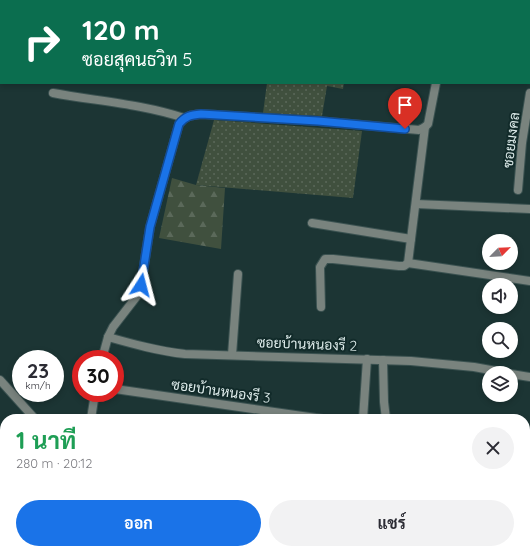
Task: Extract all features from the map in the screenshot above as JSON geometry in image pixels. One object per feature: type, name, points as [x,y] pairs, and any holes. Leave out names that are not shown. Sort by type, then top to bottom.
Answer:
[{"type":"street","points":[[104,350],[108,337],[116,321],[137,296],[141,285],[150,227],[179,124],[184,118],[191,115],[201,114],[318,121],[419,130],[428,124],[436,84]]},
{"type":"street","points":[[53,93],[144,108],[169,113],[184,118]]},
{"type":"street","name":"ซอยมงคล","points":[[518,190],[522,143],[530,93]]},
{"type":"street","points":[[408,263],[425,127]]},
{"type":"street","points":[[416,204],[530,209]]},
{"type":"street","points":[[312,223],[411,239]]},
{"type":"street","points":[[321,307],[320,267],[325,259],[399,266],[404,266],[408,263],[530,281]]},
{"type":"street","points":[[232,355],[238,274]]},
{"type":"street","name":"ซอยบ้านหนองรี 2","points":[[108,337],[163,352],[185,354],[418,361],[482,369]]},
{"type":"street","points":[[363,414],[366,359]]},
{"type":"street","points":[[383,360],[385,414]]},
{"type":"street","points":[[518,375],[530,377]]},
{"type":"street","points":[[0,380],[31,414]]},
{"type":"street","name":"ซอยบ้านหนองรี 3","points":[[124,390],[285,414]]},
{"type":"street","points":[[92,414],[93,402]]},
{"type":"green space","points":[[267,84],[344,84],[343,89],[327,86],[322,116],[263,113]]},
{"type":"green space","points":[[214,120],[362,131],[353,198],[196,185]]},
{"type":"green space","points":[[172,178],[196,185],[225,188],[221,249],[159,238]]},
{"type":"route","points":[[141,285],[150,227],[179,124],[184,118],[191,115],[201,114],[318,121],[405,129]]}]
